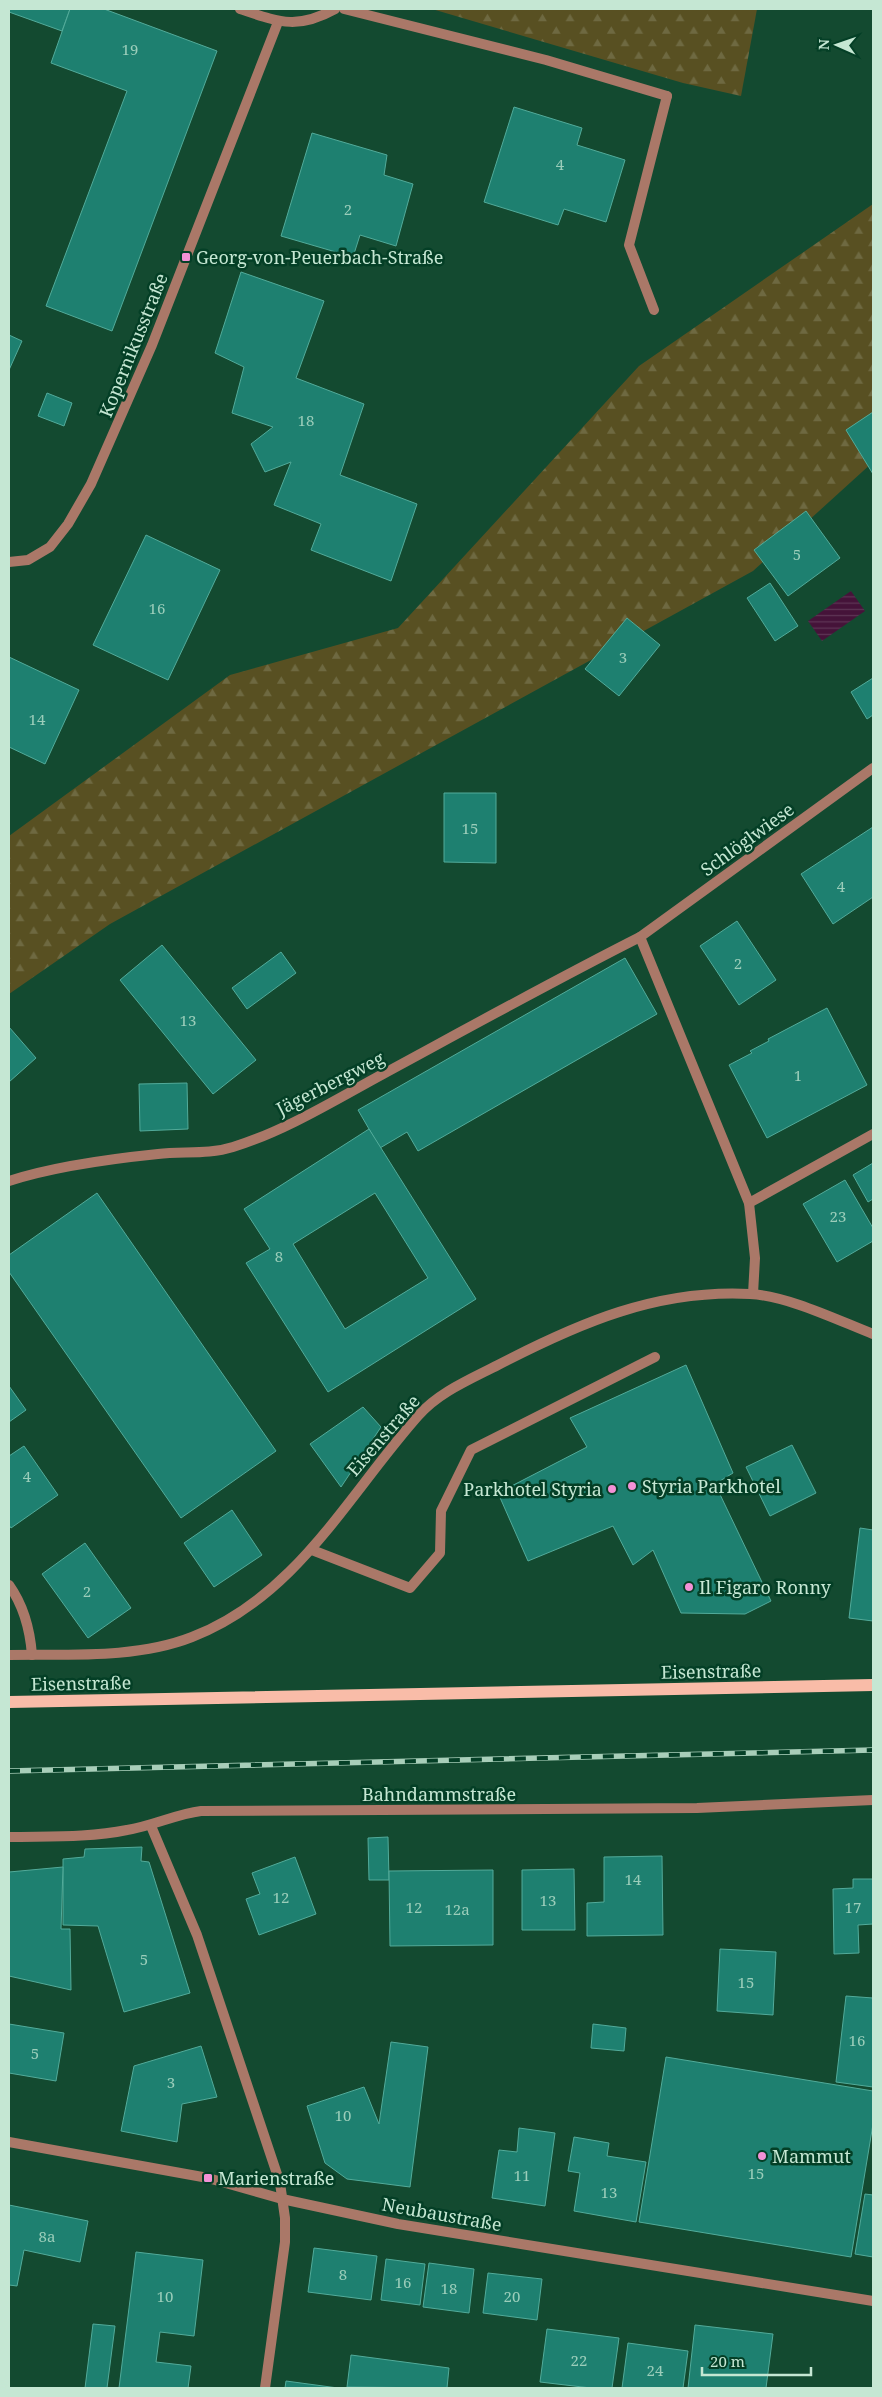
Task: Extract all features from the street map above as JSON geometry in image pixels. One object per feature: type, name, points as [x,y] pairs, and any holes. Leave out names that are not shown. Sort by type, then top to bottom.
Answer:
[{"type":"main road","name":"Eisenstraße","points":[[9,1702],[873,1685]]},
{"type":"street","points":[[240,9],[278,22],[302,22],[320,17],[334,9]]},
{"type":"street","points":[[344,9],[546,60],[667,96],[629,245],[654,310]]},
{"type":"street","name":"Kopernikusstraße","points":[[9,562],[28,560],[50,547],[68,524],[91,484],[152,346],[278,22]]},
{"type":"street","name":"Schlöglwiese","points":[[640,937],[873,768]]},
{"type":"street","points":[[640,937],[749,1203],[754,1258],[753,1294]]},
{"type":"street","name":"Jägerbergweg","points":[[9,1182],[27,1175],[72,1167],[159,1154],[208,1152],[248,1141],[328,1104],[640,937]]},
{"type":"street","points":[[749,1203],[873,1134]]},
{"type":"street","name":"Eisenstraße","points":[[9,1655],[116,1652],[152,1648],[192,1637],[233,1616],[261,1597],[289,1574],[312,1550],[392,1446],[421,1413],[450,1390],[555,1335],[610,1314],[660,1300],[706,1294],[753,1294],[799,1305],[873,1334]]},
{"type":"street","points":[[312,1550],[410,1588],[440,1553],[441,1511],[471,1450],[655,1356]]},
{"type":"street","points":[[9,1585],[24,1613],[30,1633],[32,1655]]},
{"type":"street","name":"Bahndammstraße","points":[[9,1837],[93,1835],[151,1826],[185,1813],[201,1811],[697,1808],[873,1800]]},
{"type":"street","points":[[151,1826],[197,1935],[280,2183],[286,2242],[265,2388]]},
{"type":"street","name":"Neubaustraße","points":[[9,2142],[208,2178],[282,2199],[398,2224],[873,2301]]},
{"type":"green space","points":[[432,9],[757,9],[741,96],[683,83]]},
{"type":"green space","points":[[873,204],[873,462],[753,571],[110,924],[9,994],[9,836],[230,675],[398,628],[639,366]]},
{"type":"shaded area","points":[[851,591],[865,611],[822,641],[808,621]]},
{"type":"building","points":[[9,9],[70,9],[62,31],[9,12]]},
{"type":"building","points":[[70,9],[104,9],[217,51],[112,331],[46,306],[127,91],[51,63]]},
{"type":"building","points":[[514,107],[582,128],[577,145],[625,160],[606,222],[564,209],[558,225],[484,202]]},
{"type":"building","points":[[312,133],[387,155],[384,175],[413,184],[396,246],[360,235],[353,257],[281,236]]},
{"type":"building","points":[[241,272],[324,301],[296,378],[364,404],[340,475],[417,504],[391,581],[311,550],[321,524],[274,505],[291,462],[265,472],[251,444],[273,427],[232,413],[244,367],[215,353]]},
{"type":"building","points":[[9,335],[22,341],[9,370]]},
{"type":"building","points":[[47,393],[72,403],[64,426],[38,416]]},
{"type":"building","points":[[873,412],[873,474],[846,430]]},
{"type":"building","points":[[806,511],[840,558],[788,596],[754,550]]},
{"type":"building","points":[[146,535],[220,570],[168,680],[93,645]]},
{"type":"building","points":[[770,583],[798,626],[775,641],[747,598]]},
{"type":"building","points":[[627,618],[660,645],[619,696],[585,669]]},
{"type":"building","points":[[9,657],[79,690],[45,764],[9,747]]},
{"type":"building","points":[[873,678],[873,715],[867,719],[851,692]]},
{"type":"building","points":[[444,793],[496,793],[496,863],[444,862]]},
{"type":"building","points":[[873,827],[873,897],[833,924],[801,874]]},
{"type":"building","points":[[737,921],[776,980],[739,1005],[700,946]]},
{"type":"building","points":[[162,945],[256,1060],[213,1094],[120,980]]},
{"type":"building","points":[[281,952],[296,973],[247,1009],[232,988]]},
{"type":"building","points":[[625,958],[657,1014],[418,1151],[407,1132],[380,1148],[358,1110]]},
{"type":"building","points":[[827,1008],[867,1085],[767,1138],[729,1065],[752,1053],[750,1051],[769,1041],[768,1039]]},
{"type":"building","points":[[9,1027],[36,1058],[9,1082]]},
{"type":"building","points":[[187,1083],[188,1129],[140,1131],[139,1084]]},
{"type":"building","points":[[369,1129],[476,1299],[328,1392],[246,1263],[270,1249],[244,1209]],"holes":[[[375,1193],[428,1278],[345,1329],[293,1244]]]},
{"type":"building","points":[[873,1163],[873,1199],[868,1202],[853,1175]]},
{"type":"building","points":[[845,1180],[873,1228],[873,1241],[837,1262],[803,1204]]},
{"type":"building","points":[[97,1193],[276,1451],[181,1518],[9,1272],[9,1255]]},
{"type":"building","name":"Parkhotel Styria","points":[[686,1365],[733,1473],[715,1484],[771,1601],[745,1614],[681,1613],[653,1550],[633,1565],[613,1526],[528,1561],[498,1493],[587,1447],[570,1418]]},
{"type":"building","points":[[9,1386],[26,1410],[9,1422]]},
{"type":"building","points":[[363,1407],[381,1427],[341,1487],[310,1444]]},
{"type":"building","points":[[792,1445],[816,1493],[770,1516],[746,1467]]},
{"type":"building","points":[[24,1446],[58,1495],[11,1528],[9,1525],[9,1456]]},
{"type":"building","points":[[232,1510],[262,1555],[214,1587],[184,1543]]},
{"type":"building","points":[[860,1528],[873,1530],[873,1621],[849,1618]]},
{"type":"building","points":[[85,1543],[131,1608],[88,1638],[42,1574]]},
{"type":"building","points":[[388,1837],[389,1880],[369,1880],[368,1838]]},
{"type":"building","points":[[142,1847],[141,1861],[149,1862],[190,1993],[124,2012],[98,1926],[63,1925],[63,1859],[84,1857],[85,1849]]},
{"type":"building","points":[[662,1856],[663,1935],[587,1936],[587,1903],[604,1902],[604,1857]]},
{"type":"building","points":[[295,1857],[316,1914],[259,1935],[246,1899],[260,1894],[252,1873]]},
{"type":"building","points":[[63,1867],[61,1929],[70,1929],[71,1990],[9,1976],[9,1872]]},
{"type":"building","points":[[574,1869],[575,1930],[522,1930],[522,1870]]},
{"type":"building","points":[[493,1870],[493,1945],[390,1946],[389,1871]]},
{"type":"building","points":[[853,1879],[873,1879],[873,1924],[858,1925],[859,1953],[834,1954],[833,1889],[853,1888]]},
{"type":"building","points":[[720,1949],[776,1952],[773,2015],[717,2011]]},
{"type":"building","points":[[846,1996],[873,1998],[873,2087],[836,2082]]},
{"type":"building","points":[[9,2024],[64,2033],[56,2081],[9,2073]]},
{"type":"building","points":[[593,2024],[626,2028],[624,2051],[591,2048]]},
{"type":"building","points":[[391,2042],[428,2047],[410,2187],[347,2179],[325,2163],[307,2106],[364,2087],[379,2124]]},
{"type":"building","points":[[201,2046],[217,2097],[182,2104],[177,2142],[121,2131],[134,2066]]},
{"type":"building","points":[[666,2057],[873,2091],[873,2124],[851,2257],[639,2222]]},
{"type":"building","points":[[519,2128],[555,2133],[545,2206],[492,2198],[499,2150],[517,2152]]},
{"type":"building","points":[[574,2137],[609,2143],[607,2156],[646,2162],[636,2222],[574,2211],[580,2173],[568,2171]]},
{"type":"building","points":[[865,2194],[873,2195],[873,2257],[855,2254]]},
{"type":"building","points":[[9,2205],[88,2221],[80,2262],[24,2250],[17,2286],[9,2285]]},
{"type":"building","points":[[314,2248],[377,2256],[371,2300],[308,2292]]},
{"type":"building","points":[[136,2252],[203,2260],[194,2336],[160,2332],[156,2362],[191,2366],[188,2388],[119,2388]]},
{"type":"building","points":[[386,2259],[425,2264],[420,2305],[381,2300]]},
{"type":"building","points":[[429,2263],[474,2269],[469,2313],[423,2307]]},
{"type":"building","points":[[488,2273],[542,2279],[537,2320],[483,2313]]},
{"type":"building","points":[[93,2324],[115,2326],[107,2388],[85,2388]]},
{"type":"building","points":[[695,2325],[773,2334],[766,2388],[688,2388]]},
{"type":"building","points":[[547,2329],[619,2338],[612,2388],[591,2388],[540,2382]]},
{"type":"building","points":[[628,2343],[688,2351],[683,2388],[622,2388]]},
{"type":"building","points":[[351,2355],[449,2368],[447,2388],[347,2387]]},
{"type":"building","points":[[286,2381],[338,2388],[285,2388]]},
{"type":"railway","points":[[9,1771],[873,1750]]},
{"type":"place","name":"Georg-von-Peuerbach-Straße","points":[[186,257]]},
{"type":"place","name":"Styria Parkhotel","points":[[632,1486]]},
{"type":"place","name":"Parkhotel Styria","points":[[612,1489]]},
{"type":"place","name":"Il Figaro Ronny","points":[[689,1587]]},
{"type":"place","name":"Mammut","points":[[762,2156]]},
{"type":"place","name":"Marienstraße","points":[[208,2178]]}]
